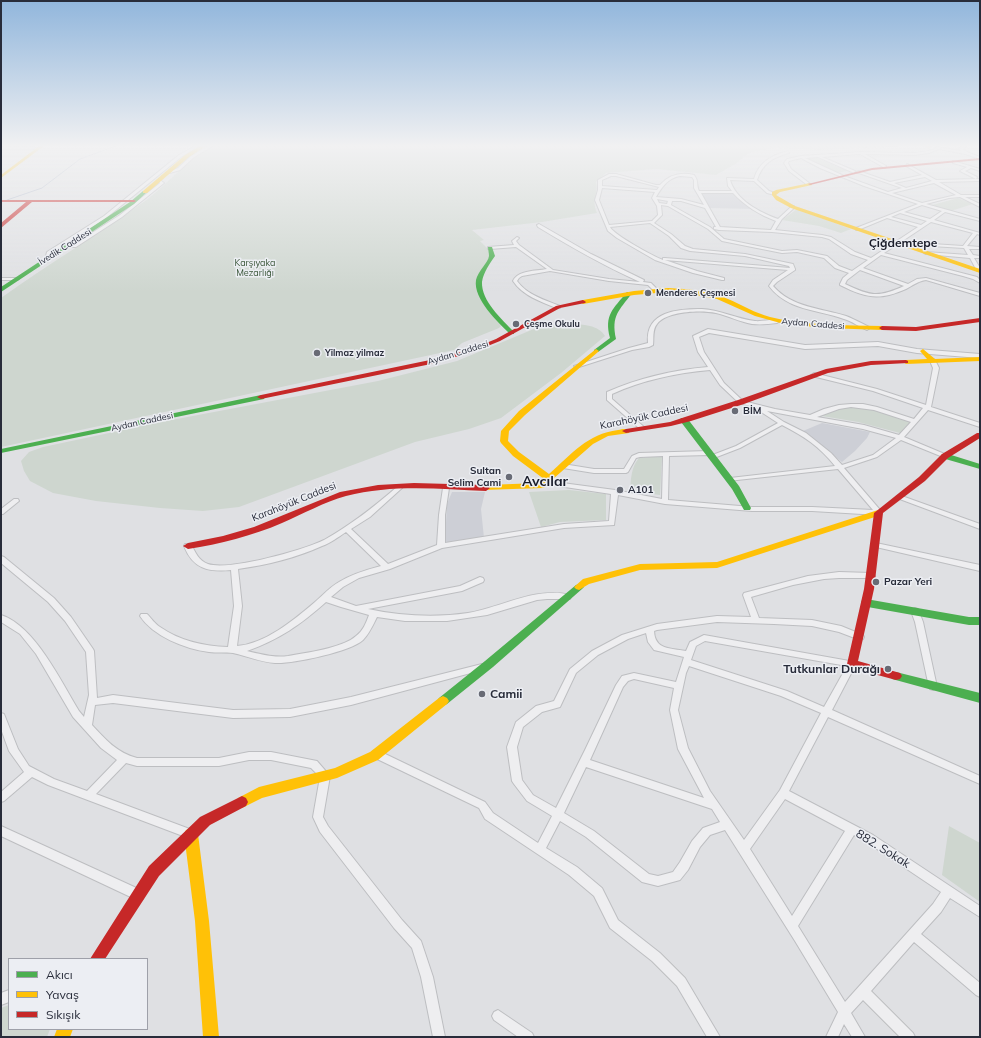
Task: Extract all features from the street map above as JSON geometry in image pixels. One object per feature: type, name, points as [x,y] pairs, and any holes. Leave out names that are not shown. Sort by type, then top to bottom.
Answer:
[{"type":"street","points":[[46,259],[50,253],[129,202],[137,194]]},
{"type":"street","name":"İvedik Caddesi","points":[[1,290],[46,259],[105,224],[129,202],[140,194]]},
{"type":"street","points":[[105,224],[148,194]]},
{"type":"street","points":[[598,194],[597,200],[608,230],[618,237],[657,259],[694,272],[722,279]]},
{"type":"street","points":[[654,198],[656,194]]},
{"type":"street","points":[[699,194],[719,229]]},
{"type":"street","points":[[736,194],[750,205],[778,220]]},
{"type":"street","points":[[774,194],[778,199],[794,207],[975,271]]},
{"type":"street","points":[[893,194],[944,211],[980,220]]},
{"type":"street","points":[[958,195],[980,206]]},
{"type":"street","points":[[857,229],[924,204],[958,195],[980,196]]},
{"type":"street","points":[[607,226],[652,222],[660,215],[658,204],[654,198]]},
{"type":"street","points":[[654,198],[670,202],[709,228],[723,240],[782,252],[796,252],[825,257],[837,267],[852,273]]},
{"type":"street","points":[[658,204],[681,200],[706,207]]},
{"type":"street","points":[[1,202],[129,202]]},
{"type":"street","points":[[1,226],[30,202]]},
{"type":"street","points":[[772,231],[778,220],[794,207]]},
{"type":"street","points":[[944,211],[852,273],[842,284],[872,296],[879,297],[890,295],[909,286],[919,279],[926,279],[980,295]]},
{"type":"street","points":[[901,212],[929,221],[978,233]]},
{"type":"street","points":[[888,217],[921,226]]},
{"type":"street","points":[[652,222],[656,228],[688,248],[745,255],[791,265],[793,270]]},
{"type":"street","points":[[540,225],[539,226],[557,238],[653,287]]},
{"type":"street","points":[[709,228],[772,231],[830,238],[853,253],[871,260]]},
{"type":"street","points":[[965,246],[978,233]]},
{"type":"street","points":[[517,238],[514,241],[517,246],[550,270]]},
{"type":"street","points":[[896,243],[980,248]]},
{"type":"street","points":[[512,333],[497,318],[480,292],[479,284],[482,272],[492,256],[490,248],[517,246]]},
{"type":"street","points":[[965,246],[980,282]]},
{"type":"street","points":[[924,253],[980,257]]},
{"type":"street","points":[[881,254],[975,271]]},
{"type":"street","points":[[657,259],[793,270]]},
{"type":"street","points":[[860,268],[909,286]]},
{"type":"street","points":[[558,307],[527,293],[515,281],[517,277],[550,270],[653,287]]},
{"type":"street","points":[[793,270],[771,286],[776,294],[821,312],[845,317],[867,328]]},
{"type":"street","points":[[1,295],[31,273],[28,271]]},
{"type":"street","points":[[1,279],[17,279]]},
{"type":"street","name":"Aydan Caddesi","points":[[1,451],[431,362],[471,350],[512,333],[558,307],[653,287],[710,296],[752,313],[777,321],[809,326],[916,329],[980,320]]},
{"type":"street","points":[[629,293],[612,314],[609,324],[613,334],[612,339],[577,366],[522,413],[504,431],[504,441],[516,454],[541,471],[548,481],[665,502],[747,508],[812,509],[879,513]]},
{"type":"street","points":[[577,366],[631,349],[647,346],[650,344],[650,334],[652,329],[659,320],[688,310],[716,312],[756,323],[777,321]]},
{"type":"street","points":[[980,356],[923,351],[878,344],[805,347],[708,331],[696,336],[701,352],[722,384],[741,402],[864,427],[900,438],[945,456],[980,467]]},
{"type":"street","points":[[730,480],[841,467],[875,456],[900,438],[929,405],[936,368],[933,361],[923,351]]},
{"type":"street","name":"Karahöyük Caddesi","points":[[188,546],[214,542],[247,532],[333,497],[380,487],[530,487],[548,481],[590,442],[606,434],[684,420],[741,402],[785,384],[826,371],[871,363],[980,359]]},
{"type":"street","points":[[642,428],[609,399],[609,393],[624,386],[666,374],[685,370],[712,368]]},
{"type":"street","points":[[814,375],[875,390],[980,425]]},
{"type":"street","points":[[811,417],[837,407],[853,405],[876,408],[915,421]]},
{"type":"street","points":[[744,849],[783,793],[852,664],[860,637],[871,576],[879,513],[829,454],[804,434],[782,423],[755,406]]},
{"type":"street","points":[[684,420],[736,488],[747,508]]},
{"type":"street","points":[[563,466],[594,471],[626,471],[634,458],[639,455],[711,455],[738,447],[782,423]]},
{"type":"street","points":[[98,958],[154,871],[205,821],[259,793],[337,773],[376,754],[489,664],[586,581],[640,568],[717,564],[879,513],[945,456],[980,435]]},
{"type":"street","points":[[665,502],[666,454]]},
{"type":"street","points":[[188,546],[198,562],[208,567],[220,569],[300,552],[319,545],[347,530],[377,508],[400,486]]},
{"type":"street","points":[[441,546],[442,515],[446,488]]},
{"type":"street","points":[[232,650],[253,646],[283,631],[301,620],[340,585],[356,576],[387,567],[441,546],[564,526],[612,523],[615,492]]},
{"type":"street","points":[[899,497],[980,527]]},
{"type":"street","points":[[1,512],[16,501]]},
{"type":"street","points":[[347,530],[387,567]]},
{"type":"street","points":[[876,544],[980,568]]},
{"type":"street","points":[[1,558],[52,600],[68,619],[90,651],[93,695],[86,725]]},
{"type":"street","points":[[232,650],[238,606],[234,567]]},
{"type":"street","points":[[756,620],[747,595],[810,578],[839,575],[871,576]]},
{"type":"street","points":[[355,609],[462,588],[480,580]]},
{"type":"street","points":[[325,598],[345,607],[387,616],[444,618],[474,615],[537,597],[556,595],[567,597]]},
{"type":"street","points":[[866,603],[980,621]]},
{"type":"street","points":[[915,611],[919,622],[933,687]]},
{"type":"street","points":[[144,616],[157,629],[182,642],[208,648],[232,650],[264,658],[281,660],[324,652],[357,640],[368,629],[374,612]]},
{"type":"street","points":[[1,618],[23,632],[39,652],[76,714],[104,745],[124,759],[137,762],[182,763],[219,762],[249,756],[272,756],[314,764],[325,776]]},
{"type":"street","points":[[728,824],[708,831],[696,844],[684,866],[676,876],[658,881],[646,878],[590,834],[558,813],[530,798],[516,781],[512,747],[519,725],[539,709],[557,704],[573,672],[595,653],[625,637],[650,630],[710,620],[756,620],[812,623],[840,629],[860,637]]},
{"type":"street","points":[[650,630],[650,637],[653,644],[657,648],[784,693],[980,780]]},
{"type":"street","points":[[859,1037],[744,849],[707,794],[683,749],[674,710],[687,659],[693,644],[704,638],[852,664],[933,687],[980,698]]},
{"type":"street","points":[[91,702],[113,699],[234,714],[290,713],[351,701],[476,669],[489,664]]},
{"type":"street","points":[[540,850],[620,685],[626,678],[634,676],[680,686]]},
{"type":"street","points":[[1,716],[14,751],[26,769],[51,782],[191,834]]},
{"type":"street","points":[[376,754],[482,805],[489,816],[573,871],[598,892],[614,924],[656,957],[681,982],[714,1037]]},
{"type":"street","points":[[88,796],[124,759]]},
{"type":"street","points":[[584,762],[716,806]]},
{"type":"street","points":[[1,798],[31,772]]},
{"type":"street","points":[[325,776],[318,817],[324,829],[398,924],[417,945],[427,976],[439,1037]]},
{"type":"street","name":"882. Sokak","points":[[783,793],[869,838],[980,912]]},
{"type":"street","points":[[792,926],[852,829]]},
{"type":"street","points":[[1,831],[139,895]]},
{"type":"street","points":[[191,834],[202,921],[211,1037]]},
{"type":"street","points":[[832,1037],[844,1012],[937,908],[948,890]]},
{"type":"street","points":[[913,934],[980,991]]},
{"type":"street","points":[[862,991],[909,1037]]},
{"type":"street","points":[[498,1016],[528,1037]]},
{"type":"shaded area","points":[[703,194],[734,194],[754,209],[708,208]]},
{"type":"shaded area","points":[[822,423],[870,432],[867,438],[855,451],[842,462],[803,431]]},
{"type":"shaded area","points":[[452,492],[485,492],[481,509],[484,538],[445,541],[447,504]]},
{"type":"green space","name":"Karşıyaka Mezarlığı","points":[[152,194],[596,194],[595,208],[597,213],[542,222],[472,230],[484,240],[480,241],[487,248],[490,254],[478,292],[501,326],[462,343],[454,350],[1,447],[1,298]]},
{"type":"green space","points":[[958,198],[973,204],[951,211],[932,205]]},
{"type":"green space","points":[[797,209],[851,229],[841,233],[819,226],[782,220]]},
{"type":"green space","points":[[557,324],[590,326],[601,331],[605,336],[561,373],[501,418],[469,429],[415,442],[239,507],[203,511],[160,508],[96,501],[53,493],[30,481],[24,471],[21,461],[29,452],[43,447],[161,422],[378,381],[457,361],[541,326]]},
{"type":"green space","points":[[847,407],[871,409],[911,421],[900,433],[858,422],[822,416],[822,414]]},
{"type":"green space","points":[[662,456],[660,495],[630,491],[633,469],[639,458]]},
{"type":"green space","points":[[569,490],[606,494],[606,520],[560,522],[541,527],[529,492]]},
{"type":"green space","points":[[949,826],[980,843],[980,902],[942,875]]},
{"type":"green space","points":[[8,1005],[8,1030],[50,1030],[47,1037],[1,1037],[1,1008]]},
{"type":"waterway","points":[[7,200],[23,194]]},
{"type":"traffic: fast","points":[[1,290],[132,203],[142,194]]},
{"type":"traffic: fast","points":[[490,248],[492,256],[481,274],[479,288],[491,310],[512,333]]},
{"type":"traffic: fast","points":[[596,351],[613,339],[610,324],[611,318],[616,309],[629,293]]},
{"type":"traffic: fast","points":[[1,451],[261,397]]},
{"type":"traffic: fast","points":[[684,420],[736,488],[747,508]]},
{"type":"traffic: fast","points":[[945,456],[980,467]]},
{"type":"traffic: fast","points":[[443,701],[579,587]]},
{"type":"traffic: fast","points":[[866,603],[969,621],[980,621]]},
{"type":"traffic: fast","points":[[896,676],[980,698]]},
{"type":"traffic: slow","points":[[774,194],[778,199],[793,207],[980,271]]},
{"type":"traffic: slow","points":[[583,302],[617,295],[651,291],[685,291],[702,293],[719,298],[757,315],[784,322],[826,326],[882,328]]},
{"type":"traffic: slow","points":[[549,478],[516,454],[504,441],[505,431],[522,413],[596,351]]},
{"type":"traffic: slow","points":[[923,351],[933,361]]},
{"type":"traffic: slow","points":[[906,362],[980,359]]},
{"type":"traffic: slow","points":[[486,488],[540,486],[547,483],[549,478],[590,442],[606,434],[626,431]]},
{"type":"traffic: slow","points":[[579,587],[586,581],[640,567],[717,565],[878,513]]},
{"type":"traffic: slow","points":[[242,802],[259,793],[337,773],[374,756],[443,701]]},
{"type":"traffic: slow","points":[[191,834],[202,921],[211,1037]]},
{"type":"traffic: slow","points":[[62,1037],[65,1030]]},
{"type":"traffic: jam","points":[[1,201],[134,201]]},
{"type":"traffic: jam","points":[[1,226],[31,201]]},
{"type":"traffic: jam","points":[[261,397],[431,362],[471,351],[498,340],[558,307],[583,302]]},
{"type":"traffic: jam","points":[[882,328],[916,329],[980,320]]},
{"type":"traffic: jam","points":[[626,431],[671,424],[688,419],[741,402],[826,371],[871,363],[906,362]]},
{"type":"traffic: jam","points":[[878,513],[922,479],[945,456],[980,435]]},
{"type":"traffic: jam","points":[[188,546],[246,533],[279,521],[327,499],[360,490],[396,486],[486,488]]},
{"type":"traffic: jam","points":[[879,513],[869,589],[852,664],[896,676]]},
{"type":"traffic: jam","points":[[98,958],[154,871],[205,821],[242,802]]},
{"type":"place","name":"Menderes Çeşmesi","points":[[648,293]]},
{"type":"place","name":"Çeşme Okulu","points":[[516,324]]},
{"type":"place","name":"Yilmaz yilmaz","points":[[317,353]]},
{"type":"place","name":"BİM","points":[[735,411]]},
{"type":"place","name":"Sultan Selim Cami","points":[[509,477]]},
{"type":"place","name":"A101","points":[[620,490]]},
{"type":"place","name":"Pazar Yeri","points":[[876,582]]},
{"type":"place","name":"Tutkunlar Durağı","points":[[888,669]]},
{"type":"place","name":"Camii","points":[[482,694]]},
{"type":"district","name":"Çiğdemtepe","points":[[903,243]]},
{"type":"district","name":"Avcılar","points":[[545,482]]}]
